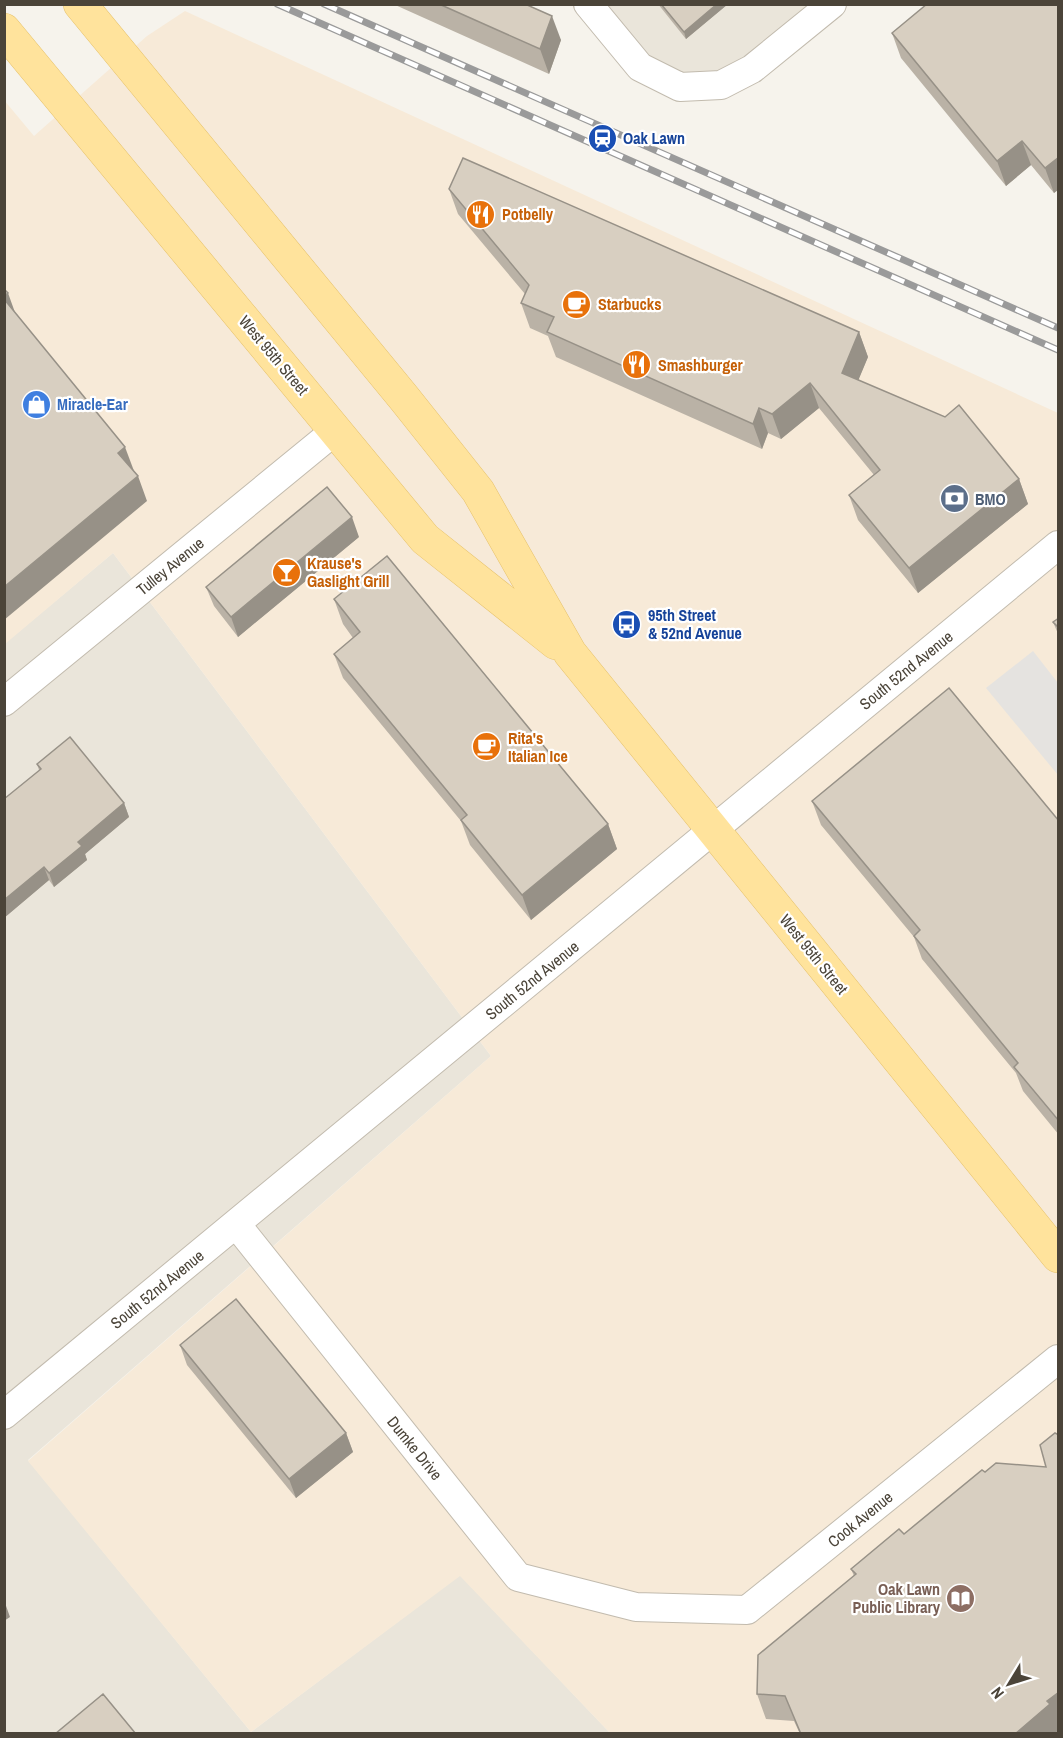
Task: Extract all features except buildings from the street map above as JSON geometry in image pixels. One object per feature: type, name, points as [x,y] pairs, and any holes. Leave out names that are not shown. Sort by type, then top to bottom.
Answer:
[{"type":"main road","name":"West 95th Street","points":[[80,4],[478,491],[570,653],[1059,1256]]},
{"type":"main road","name":"West 95th Street","points":[[4,30],[424,539],[570,653]]},
{"type":"street","points":[[588,4],[640,67],[680,87],[721,85],[752,69],[832,4]]},
{"type":"street","name":"Tulley Avenue","points":[[4,702],[336,430]]},
{"type":"street","name":"South 52nd Avenue","points":[[4,1415],[1059,544]]},
{"type":"street","name":"Dumke Drive","points":[[236,1224],[518,1577],[636,1607]]},
{"type":"street","name":"Cook Avenue","points":[[636,1607],[747,1610],[1059,1359]]},
{"type":"shaded area","points":[[601,5],[811,5],[755,50],[709,76],[676,76],[647,61]]},
{"type":"shaded area","points":[[185,11],[1058,413],[1058,1733],[610,1733],[460,1576],[251,1732],[28,1461],[491,1056],[113,553],[5,644],[4,100],[34,136],[147,36]]},
{"type":"shaded area","points":[[113,553],[491,1056],[28,1460],[251,1732],[460,1575],[610,1733],[5,1733],[4,644]]},
{"type":"shaded area","points":[[1033,651],[1058,683],[1058,775],[986,688]]},
{"type":"railway","points":[[277,4],[1058,350]]},
{"type":"railway","points":[[324,4],[1058,328]]},
{"type":"place","name":"Oak Lawn","points":[[602,138]]},
{"type":"place","name":"Potbelly","points":[[481,214]]},
{"type":"place","name":"Starbucks","points":[[577,304]]},
{"type":"place","name":"Smashburger","points":[[637,365]]},
{"type":"place","name":"Miracle-Ear","points":[[36,404]]},
{"type":"place","name":"BMO","points":[[954,499]]},
{"type":"place","name":"Krause's Gaslight Grill","points":[[286,572]]},
{"type":"place","name":"95th Street & 52nd Avenue","points":[[627,624]]},
{"type":"place","name":"Rita's Italian Ice","points":[[487,747]]},
{"type":"place","name":"Oak Lawn Public Library","points":[[961,1598]]}]
